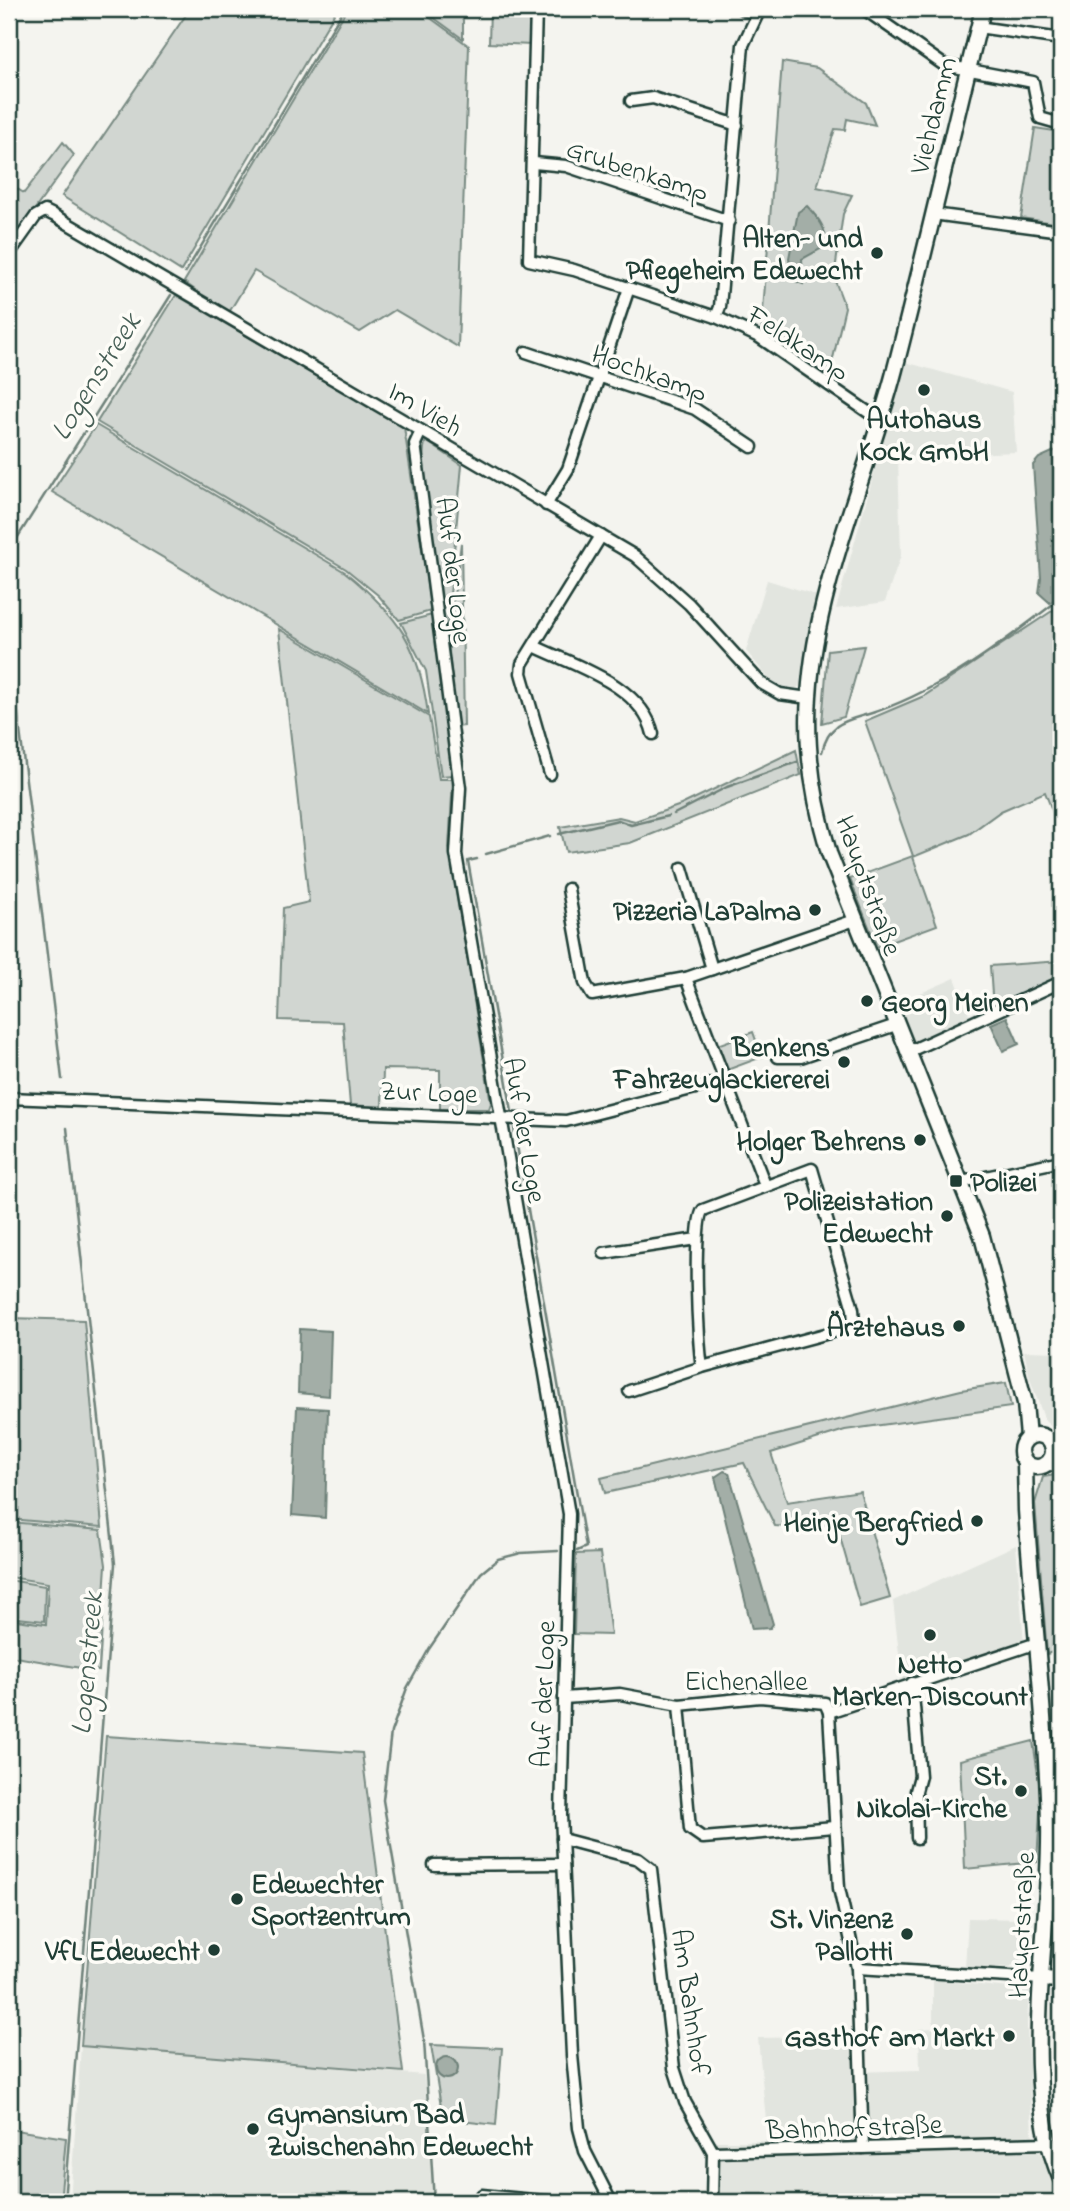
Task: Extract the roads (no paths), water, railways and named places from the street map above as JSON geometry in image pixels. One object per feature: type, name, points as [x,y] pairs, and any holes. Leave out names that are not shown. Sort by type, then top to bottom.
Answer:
[{"type":"main road","name":"Viehdamm","points":[[895,369],[983,9]]},
{"type":"main road","name":"Hauptstraße","points":[[895,369],[823,607],[808,698],[810,762],[818,812],[829,853],[896,1025],[962,1182],[995,1282],[1033,1436],[1021,1449],[1044,1460],[1026,1494],[1049,1822],[1040,2056],[1048,2143],[1061,2179]]},
{"type":"main road","points":[[1033,1436],[1051,1443],[1044,1460]]},
{"type":"main road","points":[[1042,1979],[1061,1980]]},
{"type":"main road","name":"Hauptstraße","points":[[1044,2106],[1061,2170]]},
{"type":"street","name":"Grubenkamp","points":[[529,260],[534,163],[536,9]]},
{"type":"street","points":[[716,317],[720,307],[729,220],[743,44],[758,11],[742,9]]},
{"type":"street","points":[[864,9],[944,65],[1033,82],[1037,87],[1035,108],[1040,118],[1061,124]]},
{"type":"street","name":"Viehdamm","points":[[978,27],[1061,39]]},
{"type":"street","points":[[631,101],[653,98],[737,125]]},
{"type":"street","name":"Grubenkamp","points":[[534,163],[566,166],[729,220]]},
{"type":"street","name":"Im Vieh","points":[[9,254],[36,216],[45,212],[55,216],[635,556],[662,579],[761,683],[780,694],[808,698]]},
{"type":"street","name":"Viehdamm","points":[[933,214],[1061,231]]},
{"type":"street","name":"Feldkamp","points":[[529,260],[574,270],[716,317],[759,337],[881,421]]},
{"type":"street","points":[[546,505],[568,469],[629,288]]},
{"type":"street","name":"Hochkamp","points":[[526,352],[695,408],[752,447]]},
{"type":"street","name":"Auf der Loge","points":[[421,431],[415,444],[460,788],[456,854],[569,1514],[563,1864],[579,2128],[585,2151],[610,2202]]},
{"type":"street","points":[[550,774],[521,673],[534,646],[601,536]]},
{"type":"street","points":[[534,646],[629,693],[650,720],[653,734]]},
{"type":"street","points":[[682,868],[712,969]]},
{"type":"street","points":[[568,889],[585,983],[592,995],[686,978],[855,920]]},
{"type":"street","points":[[686,978],[723,1081],[751,1144],[765,1185]]},
{"type":"street","points":[[908,1052],[1061,982]]},
{"type":"street","points":[[778,1057],[802,1057],[896,1025]]},
{"type":"street","name":"Zur Loge","points":[[9,1098],[500,1116],[566,1121],[723,1081]]},
{"type":"street","points":[[962,1182],[1061,1161]]},
{"type":"street","points":[[629,1391],[702,1367],[844,1329],[853,1322],[853,1309],[812,1169],[703,1210],[699,1215],[697,1239],[702,1367]]},
{"type":"street","points":[[604,1253],[697,1239]]},
{"type":"street","points":[[1044,1460],[1061,1467]]},
{"type":"street","name":"Eichenallee","points":[[564,1698],[620,1694],[679,1705],[790,1698],[825,1703],[829,1712],[1037,1643]]},
{"type":"street","points":[[912,1683],[920,1776],[916,1791],[917,1838]]},
{"type":"street","points":[[679,1705],[690,1829],[693,1833],[703,1838],[834,1827]]},
{"type":"street","points":[[829,1712],[839,1888],[857,1968],[863,2148]]},
{"type":"street","name":"Am Bahnhof","points":[[562,1839],[638,1859],[651,1869],[677,2080],[713,2152]]},
{"type":"street","points":[[434,1865],[563,1864]]},
{"type":"street","points":[[857,1968],[1042,1979]]},
{"type":"street","name":"Bahnhofstraße","points":[[713,2152],[1048,2143]]},
{"type":"street","points":[[712,2202],[713,2152]]},
{"type":"street","points":[[482,2195],[555,2202]]},
{"type":"waterway","points":[[185,273],[344,9]]},
{"type":"waterway","name":"Logenstreek","points":[[9,551],[171,295]]},
{"type":"waterway","points":[[822,752],[830,733],[842,723],[903,701],[951,676],[1061,598]]},
{"type":"waterway","name":"Logenstreek","points":[[9,639],[62,1079]]},
{"type":"waterway","points":[[674,814],[727,787],[797,762]]},
{"type":"waterway","points":[[559,834],[618,820],[631,825],[668,816]]},
{"type":"waterway","points":[[486,854],[550,836]]},
{"type":"waterway","points":[[477,859],[468,861],[512,1112]]},
{"type":"waterway","name":"Logenstreek","points":[[64,2202],[115,1564],[67,1128]]},
{"type":"waterway","points":[[514,1128],[586,1547],[577,1551]]},
{"type":"waterway","points":[[434,2202],[424,2040],[383,1800],[391,1732],[407,1688],[429,1649],[481,1573],[498,1559],[521,1553],[558,1551]]},
{"type":"place","name":"Alten- und Pflegeheim Edewecht","points":[[877,253]]},
{"type":"place","name":"Autohaus Kock GmbH","points":[[924,390]]},
{"type":"place","name":"Pizzeria LaPalma","points":[[815,910]]},
{"type":"place","name":"Georg Meinen","points":[[867,1001]]},
{"type":"place","name":"Benkens Fahrzeuglackiererei","points":[[844,1062]]},
{"type":"place","name":"Holger Behrens","points":[[920,1140]]},
{"type":"place","name":"Polizei","points":[[956,1181]]},
{"type":"place","name":"Polizeistation Edewecht","points":[[947,1216]]},
{"type":"place","name":"Ärztehaus","points":[[959,1326]]},
{"type":"place","name":"Heinje Bergfried","points":[[977,1521]]},
{"type":"place","name":"Netto Marken-Discount","points":[[930,1635]]},
{"type":"place","name":"St. Nikolai-Kirche","points":[[1021,1791]]},
{"type":"place","name":"Edewechter Sportzentrum","points":[[237,1899]]},
{"type":"place","name":"St. Vinzenz Pallotti","points":[[907,1934]]},
{"type":"place","name":"VfL Edewecht","points":[[214,1950]]},
{"type":"place","name":"Gasthof am Markt","points":[[1009,2036]]},
{"type":"place","name":"Gymansium Bad Zwischenahn Edewecht","points":[[253,2129]]}]
